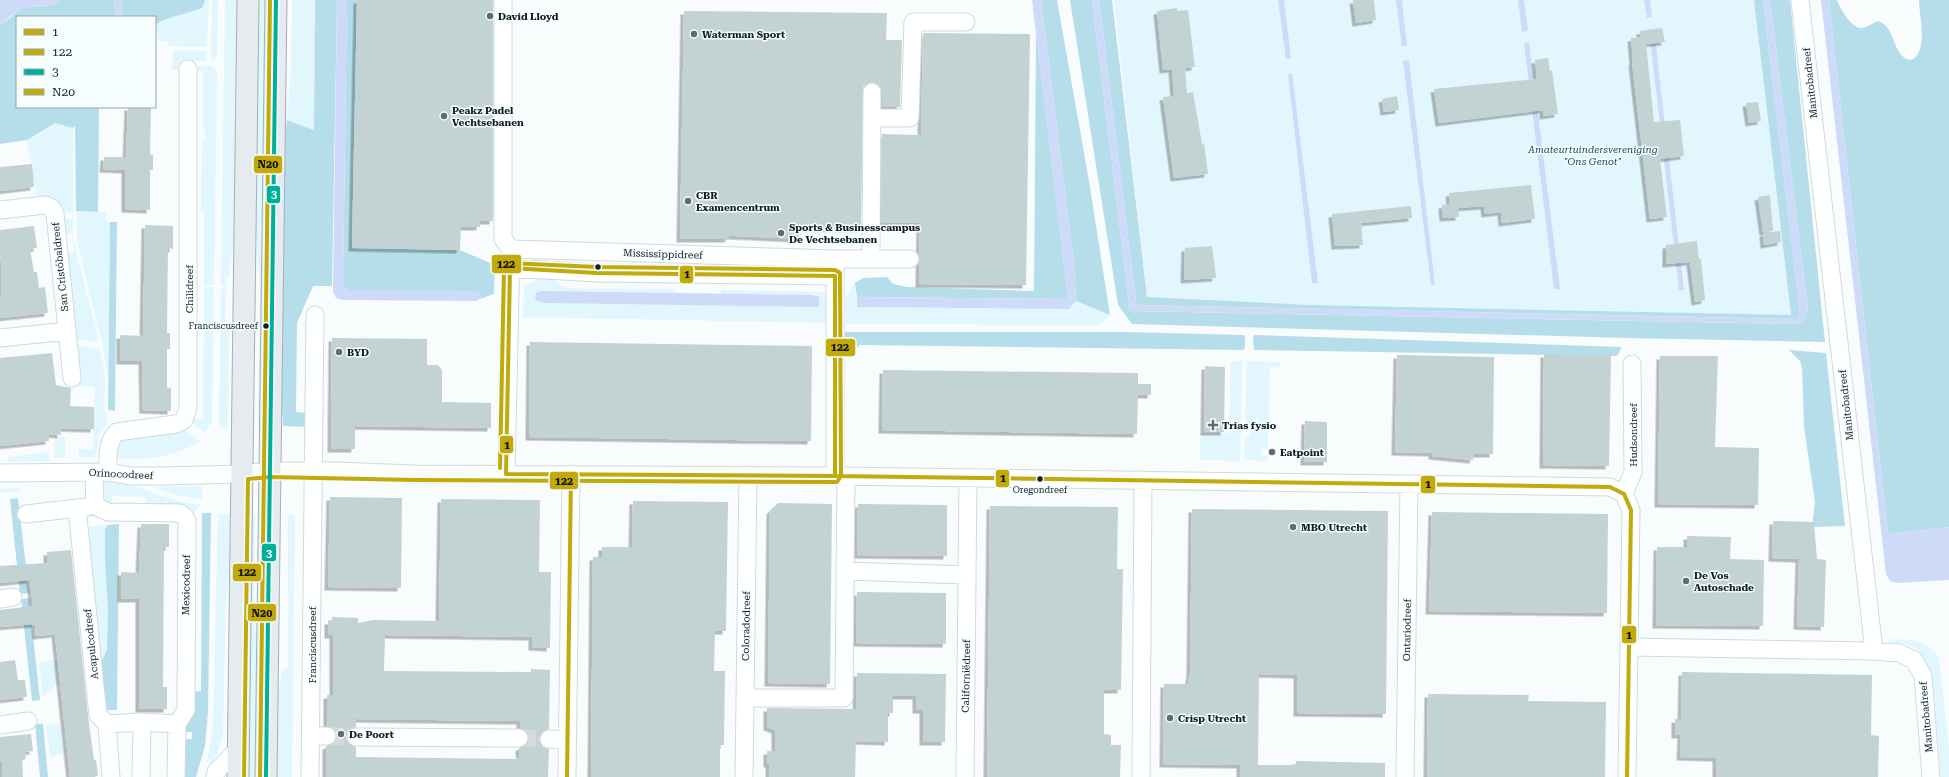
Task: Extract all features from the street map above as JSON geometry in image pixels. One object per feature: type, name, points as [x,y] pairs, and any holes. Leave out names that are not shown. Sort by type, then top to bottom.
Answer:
[{"type":"main road","points":[[238,777],[248,0]]},
{"type":"main road","points":[[266,777],[276,0]]},
{"type":"street","points":[[503,0],[503,239],[511,249],[506,474]]},
{"type":"street","name":"Manitobadreef","points":[[1800,0],[1874,651],[1899,653],[1914,660],[1923,676],[1931,777]]},
{"type":"street","points":[[872,118],[910,118],[913,22],[966,22]]},
{"type":"street","name":"Chilidreef","points":[[101,472],[111,438],[117,432],[176,424],[184,420],[188,408],[188,69]]},
{"type":"street","points":[[871,258],[872,92]]},
{"type":"street","name":"San Cristóbaldreef","points":[[0,210],[45,205],[52,208],[54,214],[72,378]]},
{"type":"street","name":"Mississippidreef","points":[[511,249],[836,259],[910,259]]},
{"type":"street","points":[[745,698],[844,698],[845,571],[840,476],[835,276],[836,259]]},
{"type":"street","name":"Mississippidreef","points":[[510,268],[597,273],[835,276]]},
{"type":"street","name":"Franciscusdreef","points":[[310,777],[319,736],[313,471],[315,315]]},
{"type":"street","points":[[0,338],[67,331]]},
{"type":"street","name":"Hudsondreef","points":[[1624,494],[1633,472],[1632,364]]},
{"type":"street","points":[[242,474],[270,471],[313,471],[413,474],[748,475],[968,479],[1143,480],[1294,484],[1610,487],[1624,494],[1631,510],[1627,777]]},
{"type":"street","points":[[26,514],[95,506],[101,472]]},
{"type":"street","name":"Orinocodreef","points":[[0,473],[101,472],[132,476],[242,474]]},
{"type":"street","points":[[567,777],[571,474]]},
{"type":"street","name":"Coloradodreef","points":[[744,777],[748,475]]},
{"type":"street","name":"Californiëdreef","points":[[965,777],[968,479]]},
{"type":"street","points":[[1140,777],[1143,480]]},
{"type":"street","name":"Ontariodreef","points":[[1405,777],[1409,484]]},
{"type":"street","name":"Mexicodreef","points":[[95,506],[108,512],[180,513],[186,517],[186,710],[177,724],[176,777]]},
{"type":"street","name":"Acapulcodreef","points":[[77,508],[98,715],[107,724],[111,777]]},
{"type":"street","points":[[845,571],[967,575]]},
{"type":"street","points":[[1629,646],[1874,651]]},
{"type":"street","points":[[0,725],[28,721]]},
{"type":"street","points":[[107,724],[142,722],[177,724]]},
{"type":"street","points":[[142,722],[142,777]]},
{"type":"street","points":[[356,737],[519,738]]},
{"type":"street","points":[[549,739],[567,740]]},
{"type":"street","points":[[215,777],[216,772],[239,748]]},
{"type":"green space","points":[[205,0],[209,0],[207,47],[168,46],[168,41],[156,41],[156,37],[160,36],[156,32],[156,24],[172,17],[202,8]]},
{"type":"green space","points":[[212,0],[218,0],[217,58],[211,61]]},
{"type":"green space","points":[[225,0],[240,0],[236,222],[229,278],[226,278],[226,287],[221,286]]},
{"type":"green space","points":[[257,0],[268,0],[262,426],[258,426],[260,283],[255,229]]},
{"type":"green space","points":[[292,0],[315,0],[314,130],[287,120],[291,67]]},
{"type":"green space","name":"Amateurtuindersvereniging \"Ons Genot\"","points":[[1114,0],[1755,0],[1791,315],[1311,305],[1147,297]]},
{"type":"green space","points":[[173,51],[206,51],[206,61],[192,61],[182,70],[172,70]]},
{"type":"green space","points":[[194,66],[211,66],[217,70],[214,285],[204,285],[204,211],[201,210],[202,141],[205,141],[205,129],[203,129],[203,71],[194,70]]},
{"type":"green space","points":[[55,123],[73,128],[73,213],[61,212],[60,206],[55,200],[37,199],[27,140]]},
{"type":"green space","points":[[77,211],[106,213],[106,221],[110,222],[108,376],[103,347],[77,241]]},
{"type":"green space","points":[[62,219],[73,219],[73,239],[99,342],[74,339],[65,254],[74,252],[72,234],[63,234]]},
{"type":"green space","points":[[543,276],[549,276],[564,288],[676,289],[676,293],[541,291],[536,293],[535,300],[544,303],[819,307],[819,297],[813,295],[721,294],[721,290],[827,292],[827,323],[523,317],[524,289]]},
{"type":"green space","points":[[855,283],[857,307],[1069,309],[1075,305],[1076,301],[1110,315],[1100,325],[846,324],[845,299]]},
{"type":"green space","points":[[204,287],[214,287],[212,422],[204,432],[191,423],[193,419],[203,419]]},
{"type":"green space","points":[[221,289],[226,289],[225,330],[229,330],[228,427],[219,427]]},
{"type":"green space","points":[[75,344],[99,349],[104,370],[104,406],[108,423],[100,434],[95,458],[79,457],[79,449],[93,450],[95,387],[78,386],[80,381]]},
{"type":"green space","points":[[1231,361],[1242,361],[1240,461],[1200,460],[1200,433],[1229,433]]},
{"type":"green space","points":[[1247,361],[1279,362],[1281,364],[1279,367],[1270,367],[1268,449],[1262,449],[1262,456],[1268,456],[1268,461],[1244,460],[1245,440],[1260,420],[1256,417],[1245,430]]},
{"type":"green space","points":[[182,428],[200,441],[181,451],[171,454],[150,458],[118,459],[114,448],[117,440],[154,436],[154,432],[161,431],[162,435],[176,433],[176,429]]},
{"type":"green space","points":[[55,437],[65,437],[65,457],[54,458]]},
{"type":"green space","points":[[49,452],[49,461],[8,462],[7,457]]},
{"type":"green space","points":[[102,478],[127,483],[174,500],[199,504],[201,506],[193,513],[146,506],[146,497],[112,496],[112,506],[103,503]]},
{"type":"green space","points":[[202,486],[202,499],[176,495],[156,488],[157,487]]},
{"type":"green space","points":[[21,487],[21,491],[0,493],[0,489]]},
{"type":"green space","points":[[218,514],[234,515],[233,550],[226,600],[223,737],[213,764],[207,762],[213,729]]},
{"type":"green space","points":[[250,515],[255,515],[254,609],[258,658],[258,777],[247,777]]},
{"type":"green space","points":[[288,515],[295,515],[292,777],[275,777],[277,697],[283,669],[288,668]]},
{"type":"green space","points":[[108,525],[105,529],[108,607],[107,650],[101,662],[85,527]]},
{"type":"green space","points":[[1891,639],[1912,640],[1925,644],[1935,652],[1939,659],[1949,749],[1949,777],[1941,777],[1935,704],[1927,662],[1916,648],[1904,644],[1888,643]]},
{"type":"green space","points":[[57,660],[60,684],[55,685],[43,697],[39,662]]},
{"type":"green space","points":[[60,724],[63,754],[50,756],[46,725]]},
{"type":"shaded area","points":[[0,0],[59,0],[50,5],[23,8],[0,24]]},
{"type":"shaded area","points":[[59,0],[114,0],[116,16],[16,16],[16,108],[99,108],[98,212],[76,211],[75,126],[73,128],[55,123],[27,140],[0,144],[0,24],[5,22],[23,8],[55,3]]},
{"type":"shaded area","points":[[114,0],[121,0],[123,16],[116,16]]},
{"type":"shaded area","points":[[121,0],[205,0],[202,8],[172,17],[156,24],[156,16],[123,16]]},
{"type":"shaded area","points":[[315,0],[337,0],[332,286],[313,286],[297,323],[296,412],[307,413],[307,427],[283,426],[280,374],[283,157],[287,120],[314,130]]},
{"type":"shaded area","points":[[337,0],[347,0],[343,285],[348,290],[476,291],[481,295],[480,299],[476,301],[343,300],[336,298],[333,292]]},
{"type":"shaded area","points":[[347,0],[357,0],[352,248],[460,250],[495,265],[494,294],[480,299],[481,295],[348,290],[343,285]]},
{"type":"shaded area","points":[[1032,0],[1041,0],[1074,265],[1076,301],[1069,309],[857,307],[857,297],[1066,299],[1068,297]]},
{"type":"shaded area","points":[[1041,0],[1057,0],[1089,181],[1110,315],[1076,301],[1074,265]]},
{"type":"shaded area","points":[[1070,0],[1092,0],[1130,311],[1797,324],[1803,321],[1808,310],[1770,0],[1790,0],[1825,342],[1132,324],[1118,305]]},
{"type":"shaded area","points":[[1092,0],[1099,0],[1136,302],[1138,305],[1796,319],[1800,314],[1763,0],[1770,0],[1808,310],[1803,321],[1797,324],[1130,311]]},
{"type":"shaded area","points":[[1099,0],[1112,0],[1147,297],[1311,305],[1791,315],[1754,0],[1763,0],[1800,314],[1796,319],[1138,305],[1136,302]]},
{"type":"shaded area","points":[[1278,0],[1284,0],[1291,58],[1286,59]]},
{"type":"shaded area","points":[[1396,0],[1402,0],[1407,46],[1402,46]]},
{"type":"shaded area","points":[[1518,0],[1524,0],[1528,31],[1522,32]]},
{"type":"shaded area","points":[[1644,0],[1650,0],[1652,17],[1647,18]]},
{"type":"shaded area","points":[[1821,0],[1829,0],[1888,534],[1949,527],[1949,580],[1897,583],[1890,581],[1886,574]]},
{"type":"shaded area","points":[[1829,0],[1837,0],[1846,17],[1853,25],[1857,27],[1865,27],[1878,21],[1884,24],[1892,35],[1900,53],[1905,58],[1911,60],[1917,56],[1920,50],[1922,33],[1919,0],[1949,0],[1949,527],[1888,534]]},
{"type":"shaded area","points":[[1649,29],[1654,29],[1684,290],[1679,290]]},
{"type":"shaded area","points":[[1036,32],[1068,297],[1066,299],[857,297],[855,283],[863,278],[887,277],[893,284],[907,287],[1034,291]]},
{"type":"shaded area","points":[[1529,42],[1560,289],[1554,289],[1524,43]]},
{"type":"shaded area","points":[[1409,60],[1435,285],[1431,285],[1403,61]]},
{"type":"shaded area","points":[[1292,73],[1318,283],[1312,283],[1288,74]]},
{"type":"shaded area","points":[[110,222],[117,222],[115,411],[108,410]]},
{"type":"shaded area","points":[[541,291],[813,295],[819,297],[819,307],[544,303],[535,300],[536,293]]},
{"type":"shaded area","points":[[845,332],[1125,332],[1243,335],[1245,336],[1245,348],[1243,350],[859,345],[859,347],[845,347]]},
{"type":"shaded area","points":[[1255,335],[1622,347],[1617,356],[1254,350],[1253,337]]},
{"type":"shaded area","points":[[1789,350],[1826,353],[1845,526],[1812,527],[1815,502],[1804,427],[1802,368],[1800,361]]},
{"type":"shaded area","points":[[18,498],[29,593],[20,594],[10,499]]},
{"type":"shaded area","points":[[202,513],[211,513],[208,712],[205,746],[196,777],[182,777],[182,739],[192,739],[192,732],[182,732],[191,692],[201,691]]},
{"type":"shaded area","points":[[119,524],[117,710],[107,710],[101,662],[107,650],[108,607],[105,561],[105,529],[108,525]]},
{"type":"shaded area","points":[[29,598],[40,700],[32,701],[21,599]]},
{"type":"shaded area","points":[[35,724],[43,724],[48,777],[40,777]]},
{"type":"building","points":[[357,0],[493,0],[493,221],[480,221],[480,227],[461,227],[460,250],[352,248]]},
{"type":"building","points":[[1353,0],[1374,0],[1376,20],[1356,23]]},
{"type":"building","points":[[1177,8],[1177,11],[1188,10],[1195,67],[1185,68],[1187,93],[1193,92],[1202,144],[1204,143],[1208,174],[1174,178],[1163,97],[1174,96],[1172,69],[1163,70],[1157,11]]},
{"type":"building","points":[[684,11],[887,13],[886,40],[902,40],[900,107],[882,107],[882,92],[877,83],[867,83],[863,87],[861,229],[799,228],[799,239],[729,236],[728,239],[680,239]]},
{"type":"building","points":[[1662,28],[1665,42],[1646,44],[1654,122],[1680,120],[1684,156],[1660,159],[1667,217],[1650,219],[1632,62],[1631,38],[1640,37],[1640,31]]},
{"type":"building","points":[[923,33],[1030,34],[1026,285],[919,284],[920,223],[881,222],[882,134],[921,135]]},
{"type":"building","points":[[1548,58],[1550,71],[1552,71],[1558,114],[1543,116],[1543,110],[1439,123],[1434,89],[1537,79],[1535,60]]},
{"type":"building","points":[[1397,96],[1399,110],[1384,112],[1382,99]]},
{"type":"building","points":[[1758,102],[1761,121],[1749,123],[1746,103]]},
{"type":"building","points":[[128,108],[151,108],[150,154],[153,155],[153,170],[150,170],[150,210],[125,209],[125,170],[103,169],[104,157],[126,157]]},
{"type":"building","points":[[32,164],[34,187],[0,191],[0,167]]},
{"type":"building","points":[[1531,185],[1535,219],[1502,223],[1501,212],[1485,214],[1484,206],[1458,208],[1459,217],[1443,218],[1442,205],[1450,204],[1449,193]]},
{"type":"building","points":[[1770,195],[1773,231],[1763,232],[1758,197]]},
{"type":"building","points":[[1411,206],[1412,218],[1361,223],[1363,245],[1335,246],[1332,214]]},
{"type":"building","points":[[145,225],[173,226],[173,249],[168,248],[167,333],[170,333],[170,349],[167,349],[167,388],[171,388],[171,411],[143,410],[142,361],[120,361],[120,335],[143,336]]},
{"type":"building","points":[[34,226],[37,248],[30,249],[34,272],[37,272],[39,288],[45,287],[48,313],[0,318],[0,296],[2,296],[0,230]]},
{"type":"building","points":[[1780,231],[1781,242],[1764,245],[1763,233]]},
{"type":"building","points":[[1697,241],[1699,259],[1701,259],[1705,300],[1695,302],[1690,262],[1666,264],[1666,245]]},
{"type":"building","points":[[1212,246],[1216,278],[1184,280],[1185,248]]},
{"type":"building","points":[[332,338],[427,339],[427,365],[438,365],[442,370],[442,402],[491,403],[491,428],[355,426],[355,449],[331,449]]},
{"type":"building","points":[[530,342],[812,346],[811,441],[529,437]]},
{"type":"building","points":[[52,353],[56,385],[71,388],[70,406],[94,407],[94,429],[60,428],[61,435],[49,434],[49,441],[0,446],[0,358]]},
{"type":"building","points":[[1544,354],[1611,355],[1609,466],[1543,465]]},
{"type":"building","points":[[1397,355],[1494,357],[1493,454],[1474,454],[1473,460],[1432,456],[1432,453],[1395,452]]},
{"type":"building","points":[[1660,356],[1718,356],[1715,447],[1759,448],[1758,505],[1658,504]]},
{"type":"building","points":[[1205,366],[1225,367],[1224,432],[1204,432]]},
{"type":"building","points":[[883,370],[1138,373],[1138,384],[1151,384],[1151,395],[1138,395],[1137,434],[882,430]]},
{"type":"building","points":[[1305,421],[1327,422],[1327,462],[1304,462]]},
{"type":"building","points":[[330,497],[402,498],[401,588],[328,587]]},
{"type":"building","points":[[441,499],[540,500],[539,572],[551,572],[550,648],[532,647],[532,637],[385,635],[384,671],[531,672],[531,669],[550,670],[549,729],[541,733],[539,739],[543,747],[549,749],[548,777],[326,777],[326,746],[332,744],[337,736],[335,731],[327,726],[327,695],[333,695],[333,635],[328,635],[328,621],[332,621],[332,617],[358,618],[358,623],[373,620],[439,621]],"holes":[[[356,719],[520,721],[520,728],[527,733],[529,738],[527,743],[519,748],[520,759],[356,757],[356,747],[348,742],[346,737],[351,729],[356,727]]]},
{"type":"building","points":[[633,501],[728,502],[726,631],[715,631],[714,671],[725,671],[724,745],[720,745],[720,777],[591,777],[593,557],[602,557],[602,547],[632,547]]},
{"type":"building","points":[[778,503],[832,504],[830,684],[768,683],[770,511]]},
{"type":"building","points":[[858,504],[947,505],[947,556],[857,555]]},
{"type":"building","points":[[990,506],[1118,507],[1117,569],[1123,569],[1121,690],[1104,690],[1104,734],[1111,735],[1111,745],[1121,745],[1120,777],[987,777]]},
{"type":"building","points":[[1192,509],[1388,511],[1386,714],[1297,713],[1297,675],[1259,674],[1258,765],[1296,765],[1296,761],[1385,763],[1385,777],[1240,777],[1240,765],[1163,764],[1164,684],[1188,684],[1190,673]]},
{"type":"building","points":[[1432,512],[1608,514],[1607,613],[1429,611]]},
{"type":"building","points":[[1773,521],[1814,522],[1817,559],[1826,560],[1824,627],[1797,626],[1799,559],[1772,558]]},
{"type":"building","points":[[141,524],[169,524],[169,547],[164,547],[163,687],[167,687],[167,709],[139,709],[139,599],[121,599],[121,572],[139,573]]},
{"type":"building","points":[[1687,536],[1731,537],[1730,559],[1764,560],[1763,626],[1656,625],[1657,547],[1687,547]]},
{"type":"building","points":[[71,550],[88,716],[94,760],[96,760],[98,775],[95,777],[70,777],[55,634],[36,636],[35,624],[0,627],[0,610],[33,606],[30,580],[0,583],[0,566],[47,563],[47,552]]},
{"type":"building","points":[[857,592],[946,593],[946,644],[856,643]]},
{"type":"building","points":[[15,660],[18,680],[25,680],[27,697],[0,700],[0,662]]},
{"type":"building","points":[[1682,672],[1872,675],[1871,735],[1879,736],[1878,777],[1716,777],[1716,758],[1680,757],[1681,735],[1675,735],[1675,719],[1681,719]]},
{"type":"building","points":[[857,673],[946,674],[945,742],[923,742],[923,710],[916,710],[916,696],[893,696],[893,713],[888,713],[888,742],[856,741],[855,777],[769,777],[767,751],[775,751],[775,730],[767,727],[767,708],[856,709]]},
{"type":"building","points":[[1428,694],[1529,695],[1528,701],[1606,702],[1605,777],[1427,777]]},
{"type":"building","points":[[31,734],[33,751],[25,752],[26,759],[22,760],[23,777],[2,777],[2,762],[0,762],[0,737]]},
{"type":"tunnel","points":[[327,736],[356,737]]},
{"type":"tunnel","points":[[519,738],[549,739]]},
{"type":"transit line","name":"N20","points":[[260,777],[270,0]]},
{"type":"transit line","name":"3","points":[[266,777],[276,0]]},
{"type":"transit line","name":"122","points":[[244,777],[248,479],[270,477],[413,480],[837,482],[841,476],[840,273],[835,270],[597,267],[507,263],[504,268],[500,468]]},
{"type":"transit line","name":"1","points":[[510,268],[597,273],[835,276],[835,476],[506,474],[510,268]]},
{"type":"transit line","name":"1","points":[[567,777],[571,474]]},
{"type":"transit line","name":"1","points":[[835,476],[1610,487],[1624,494]]},
{"type":"transit line","name":"1","points":[[1624,494],[1631,510],[1627,777]]},
{"type":"place","name":"David Lloyd","points":[[490,16]]},
{"type":"place","name":"Waterman Sport","points":[[694,34]]},
{"type":"place","name":"Peakz Padel Vechtsebanen","points":[[444,116]]},
{"type":"place","name":"CBR Examencentrum","points":[[688,201]]},
{"type":"place","name":"Sports & Businesscampus De Vechtsebanen","points":[[781,233]]},
{"type":"place","name":"Franciscusdreef","points":[[266,326]]},
{"type":"place","name":"BYD","points":[[339,352]]},
{"type":"place","name":"Trias fysio","points":[[1213,425]]},
{"type":"place","name":"Eatpoint","points":[[1272,452]]},
{"type":"place","name":"Oregondreef","points":[[1040,479]]},
{"type":"place","name":"MBO Utrecht","points":[[1293,527]]},
{"type":"place","name":"De Vos Autoschade","points":[[1686,581]]},
{"type":"place","name":"Crisp Utrecht","points":[[1170,718]]},
{"type":"place","name":"De Poort","points":[[341,734]]}]
